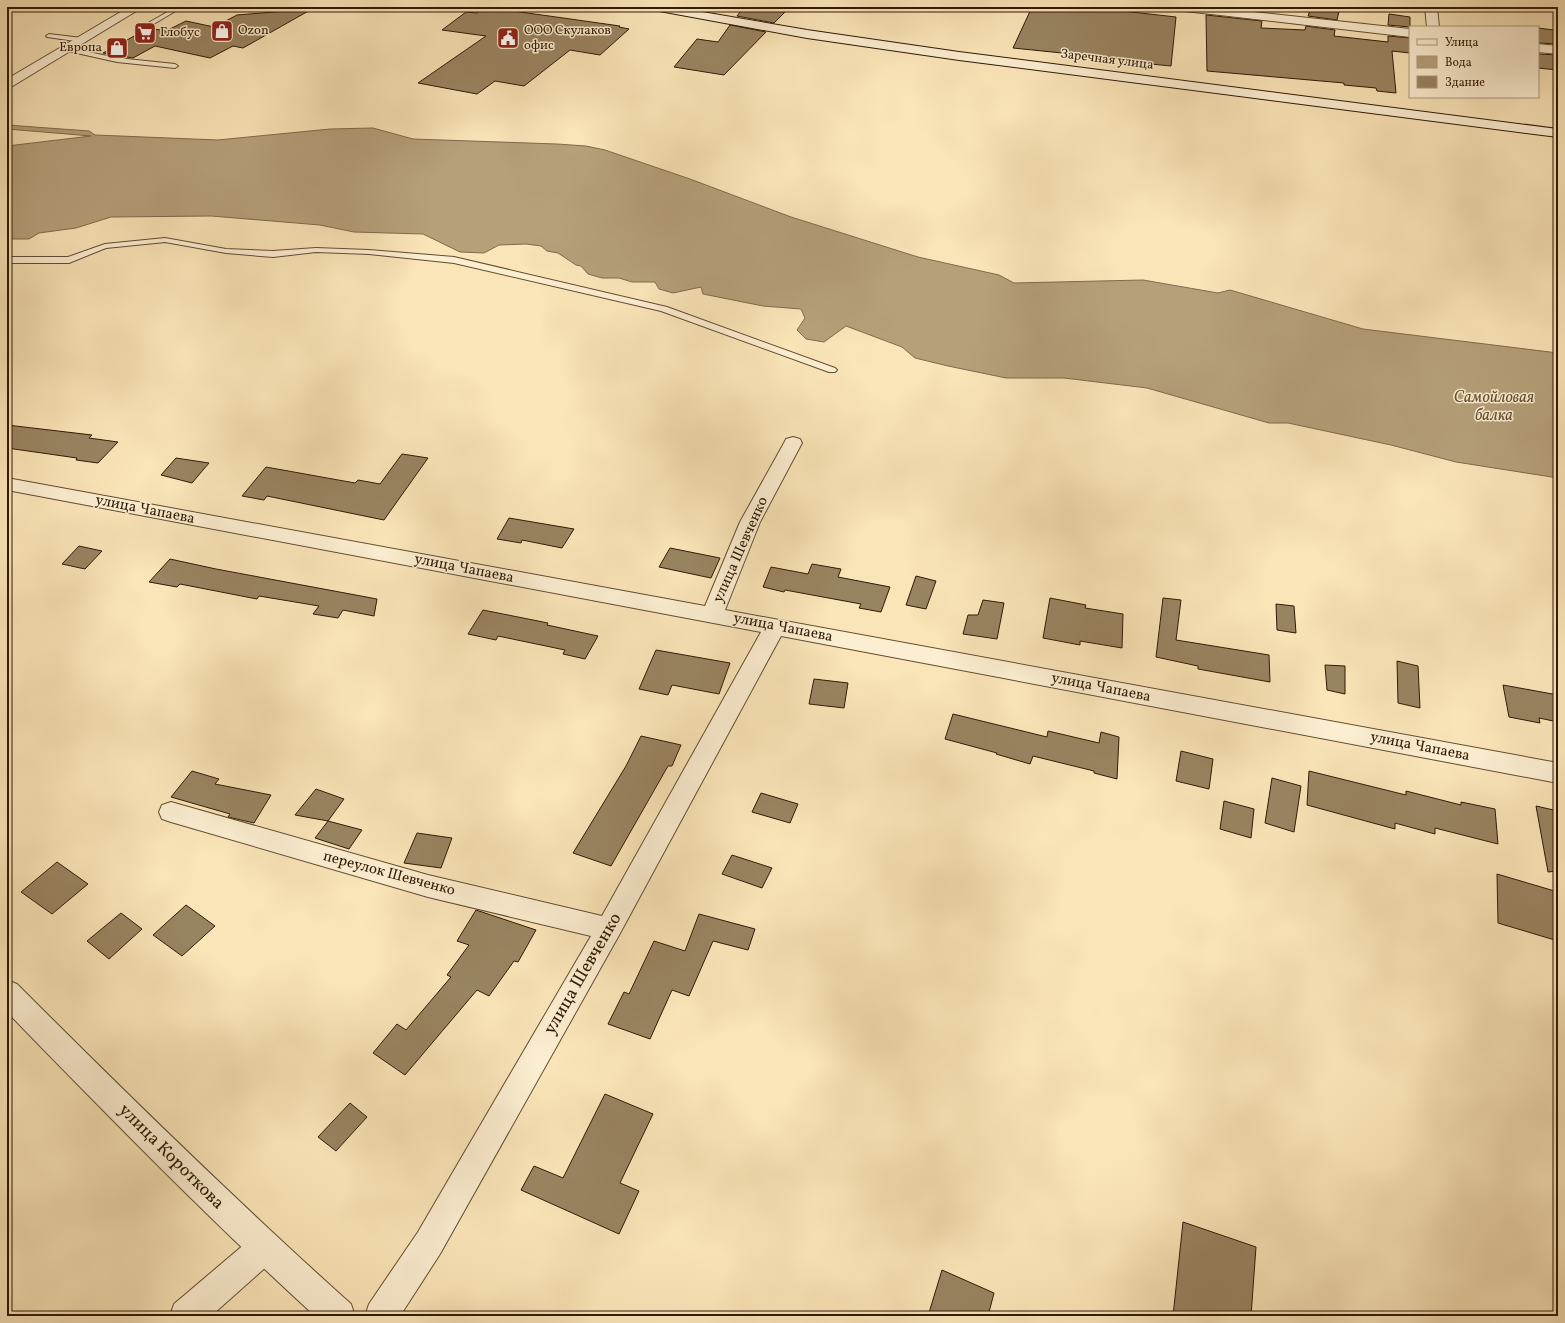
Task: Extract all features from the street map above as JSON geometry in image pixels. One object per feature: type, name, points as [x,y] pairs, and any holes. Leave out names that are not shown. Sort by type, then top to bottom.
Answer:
[{"type":"street","points":[[7,84],[137,7]]},
{"type":"street","points":[[1176,7],[1409,33]]},
{"type":"street","points":[[1288,19],[1290,7]]},
{"type":"street","points":[[1431,7],[1433,26]]},
{"type":"street","name":"Заречная улица","points":[[662,8],[807,34],[959,56],[1558,133]]},
{"type":"street","points":[[1539,48],[1558,50]]},
{"type":"street","name":"улица Шевченко","points":[[712,615],[750,522],[793,443]]},
{"type":"street","name":"улица Чапаева","points":[[7,484],[1558,773]]},
{"type":"street","name":"улица Шевченко","points":[[381,1316],[429,1243],[609,929],[775,627]]},
{"type":"street","name":"переулок Шевченко","points":[[171,812],[428,886],[609,929]]},
{"type":"street","name":"улица Короткова","points":[[7,993],[163,1151],[264,1248],[339,1316]]},
{"type":"street","points":[[186,1316],[264,1248]]},
{"type":"lane","points":[[150,24],[176,9],[168,7]]},
{"type":"lane","points":[[49,36],[82,40]]},
{"type":"lane","points":[[65,49],[117,60],[175,66]]},
{"type":"lane","points":[[7,260],[69,260],[105,246],[165,240],[226,251],[273,254],[324,250],[369,252],[454,260],[664,309],[832,370]]},
{"type":"water","name":"Самойловая балка","points":[[7,125],[89,131],[95,135],[218,140],[330,129],[373,128],[413,139],[586,146],[605,150],[690,179],[791,217],[918,257],[999,275],[1014,283],[1143,280],[1218,293],[1230,290],[1363,329],[1558,353],[1558,478],[1456,462],[1391,445],[1288,423],[1269,423],[1147,388],[1064,378],[1006,378],[948,366],[915,358],[902,347],[846,326],[824,342],[806,339],[797,330],[805,318],[801,309],[763,306],[703,294],[701,287],[673,293],[659,289],[655,282],[632,282],[619,278],[602,278],[588,274],[581,266],[576,265],[558,253],[547,251],[541,246],[526,244],[499,245],[484,253],[460,252],[423,234],[354,232],[320,225],[211,216],[111,217],[76,228],[39,233],[29,239],[7,239],[7,146],[91,136],[7,129]]},
{"type":"building","points":[[485,7],[620,26],[619,27],[629,29],[600,55],[570,50],[524,86],[495,81],[477,94],[418,83],[486,36],[442,30],[466,12],[477,13]]},
{"type":"building","points":[[744,7],[785,12],[774,23],[737,16]]},
{"type":"building","points":[[1032,7],[1097,7],[1096,8],[1176,17],[1171,66],[1140,63],[1140,61],[1013,48]]},
{"type":"building","points":[[1221,7],[1264,7],[1264,12]]},
{"type":"building","points":[[1311,7],[1340,7],[1337,20],[1308,16]]},
{"type":"building","points":[[312,9],[243,48],[233,46],[210,58],[155,46],[133,58],[103,53],[149,28],[166,31],[186,21],[214,27],[237,15]]},
{"type":"building","points":[[1389,14],[1410,17],[1409,27],[1388,25]]},
{"type":"building","points":[[1206,15],[1262,21],[1261,28],[1305,30],[1306,26],[1335,30],[1334,36],[1388,42],[1388,36],[1409,38],[1409,53],[1392,51],[1396,93],[1377,91],[1376,88],[1344,85],[1344,83],[1207,71]]},
{"type":"building","points":[[730,25],[766,32],[724,75],[674,67],[697,39],[718,42]]},
{"type":"building","points":[[1539,28],[1554,30],[1558,44],[1539,43]]},
{"type":"building","points":[[1539,54],[1558,55],[1558,70],[1539,68]]},
{"type":"building","points":[[7,425],[92,435],[89,438],[118,442],[98,463],[76,460],[77,458],[7,448]]},
{"type":"building","points":[[402,454],[428,458],[384,520],[267,496],[264,500],[242,496],[266,467],[355,483],[358,480],[380,484]]},
{"type":"building","points":[[176,458],[209,463],[192,483],[161,475]]},
{"type":"building","points":[[509,518],[574,529],[562,548],[522,540],[521,543],[497,539]]},
{"type":"building","points":[[79,546],[102,551],[85,569],[62,564]]},
{"type":"building","points":[[670,548],[720,558],[711,578],[659,567]]},
{"type":"building","points":[[170,559],[377,599],[374,616],[343,610],[338,618],[313,614],[319,606],[259,596],[257,599],[180,584],[177,587],[149,582]]},
{"type":"building","points":[[812,564],[841,569],[838,577],[890,587],[881,612],[859,608],[861,604],[785,590],[784,592],[763,587],[771,567],[808,574]]},
{"type":"building","points":[[916,576],[936,581],[926,609],[906,605]]},
{"type":"building","points":[[1050,598],[1086,605],[1085,608],[1123,614],[1122,648],[1080,641],[1080,645],[1043,638]]},
{"type":"building","points":[[1163,598],[1181,600],[1176,640],[1269,655],[1270,682],[1198,669],[1198,666],[1156,657]]},
{"type":"building","points":[[983,600],[1004,603],[997,639],[963,634],[968,615],[978,615]]},
{"type":"building","points":[[1276,604],[1294,606],[1296,633],[1277,630]]},
{"type":"building","points":[[483,610],[548,623],[547,625],[598,636],[585,659],[563,654],[565,650],[498,636],[496,640],[468,634]]},
{"type":"building","points":[[656,650],[730,663],[719,694],[672,685],[668,695],[639,689]]},
{"type":"building","points":[[1397,661],[1418,666],[1420,708],[1398,703]]},
{"type":"building","points":[[1325,665],[1345,666],[1345,694],[1327,690]]},
{"type":"building","points":[[814,679],[848,683],[844,708],[809,704]]},
{"type":"building","points":[[1503,685],[1558,695],[1558,722],[1539,718],[1540,723],[1509,717]]},
{"type":"building","points":[[953,714],[1047,737],[1048,731],[1099,743],[1101,732],[1119,737],[1117,779],[1094,773],[1094,771],[1033,756],[1030,764],[996,754],[997,753],[945,739]]},
{"type":"building","points":[[641,736],[681,745],[672,766],[668,766],[611,866],[573,853],[626,766]]},
{"type":"building","points":[[1181,751],[1213,759],[1209,789],[1176,781]]},
{"type":"building","points":[[192,771],[219,779],[215,784],[271,795],[254,823],[228,817],[230,814],[171,797]]},
{"type":"building","points":[[1309,771],[1406,795],[1406,791],[1461,805],[1461,802],[1495,809],[1498,844],[1435,828],[1435,834],[1395,823],[1395,829],[1307,805]]},
{"type":"building","points":[[1272,778],[1301,786],[1294,832],[1265,823]]},
{"type":"building","points":[[316,789],[344,799],[328,821],[295,815]]},
{"type":"building","points":[[761,793],[798,804],[790,823],[752,812]]},
{"type":"building","points":[[1224,801],[1254,809],[1251,838],[1220,829]]},
{"type":"building","points":[[1536,806],[1558,811],[1558,871],[1548,872]]},
{"type":"building","points":[[328,821],[362,830],[349,849],[315,838]]},
{"type":"building","points":[[417,833],[452,838],[441,868],[404,863]]},
{"type":"building","points":[[732,855],[772,868],[762,888],[722,874]]},
{"type":"building","points":[[57,862],[88,884],[52,914],[21,892]]},
{"type":"building","points":[[1497,874],[1558,892],[1558,941],[1498,923]]},
{"type":"building","points":[[186,905],[215,926],[182,956],[153,935]]},
{"type":"building","points":[[476,910],[536,930],[518,962],[514,961],[489,996],[477,990],[405,1075],[373,1053],[397,1024],[406,1030],[451,977],[447,975],[469,945],[457,941]]},
{"type":"building","points":[[121,913],[142,929],[109,959],[87,941]]},
{"type":"building","points":[[699,914],[755,929],[748,950],[713,941],[689,996],[672,990],[650,1039],[608,1024],[624,992],[629,994],[654,941],[685,951]]},
{"type":"building","points":[[605,1094],[653,1114],[620,1183],[639,1191],[619,1234],[521,1190],[534,1166],[563,1178]]},
{"type":"building","points":[[350,1103],[367,1117],[336,1151],[318,1137]]},
{"type":"building","points":[[1183,1222],[1256,1247],[1251,1316],[1173,1316]]},
{"type":"building","points":[[942,1270],[994,1293],[988,1316],[928,1316]]},
{"type":"place","name":"Ozon","points":[[222,31]]},
{"type":"place","name":"Глобус","points":[[145,33]]},
{"type":"place","name":"ООО Скулаков офис","points":[[508,38]]},
{"type":"place","name":"Европа","points":[[117,48]]}]
